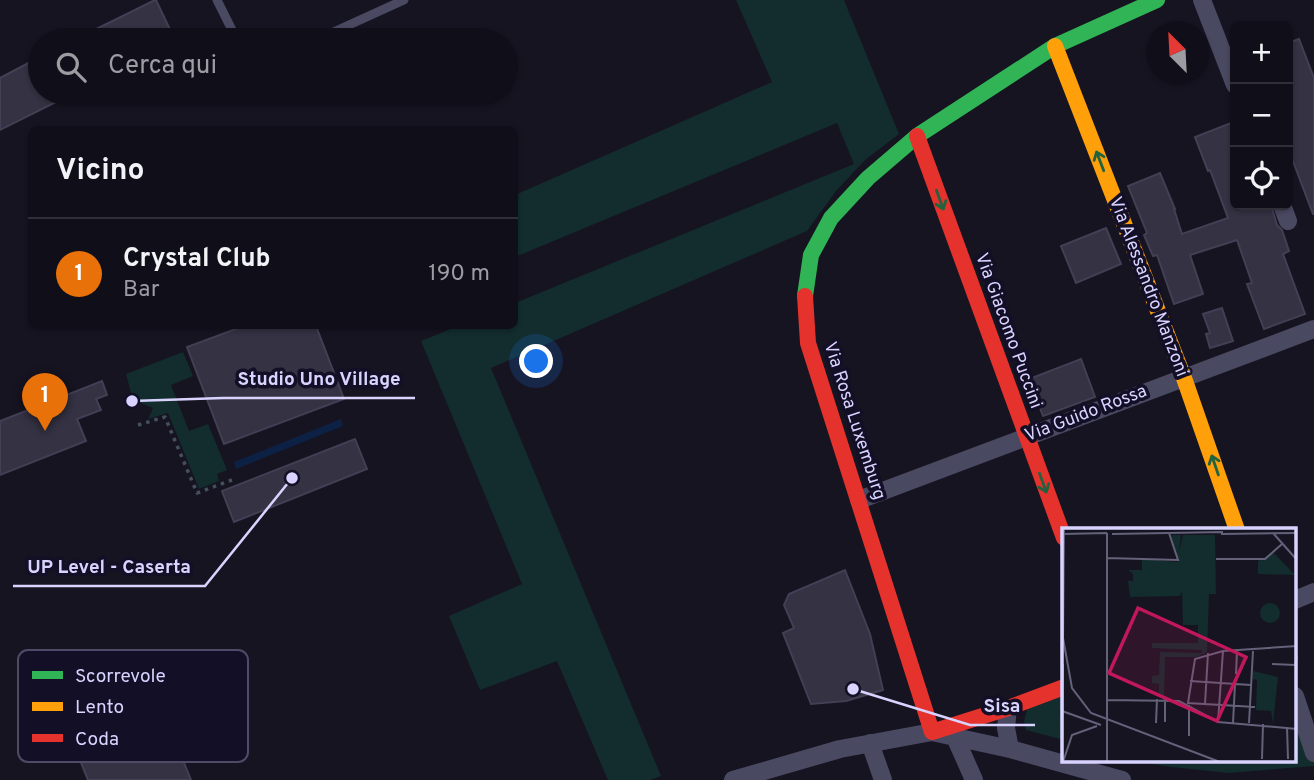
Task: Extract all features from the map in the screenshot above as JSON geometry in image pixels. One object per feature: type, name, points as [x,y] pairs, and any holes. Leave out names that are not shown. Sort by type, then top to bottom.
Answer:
[{"type":"street","name":"Via Rosa Luxemburg","points":[[932,732],[808,343],[804,302],[811,255],[831,218],[868,178],[917,136],[1055,46],[1157,0]]},
{"type":"street","points":[[1202,0],[1235,84]]},
{"type":"street","name":"Via Alessandro Manzoni","points":[[1055,46],[1184,378],[1236,528]]},
{"type":"street","name":"Via Giacomo Puccini","points":[[917,136],[1062,533]]},
{"type":"street","name":"Via Guido Rossa","points":[[859,500],[1314,329]]},
{"type":"street","points":[[1296,600],[1314,592]]},
{"type":"street","points":[[733,780],[840,749],[932,732],[1062,688]]},
{"type":"street","points":[[1296,699],[1314,753]]},
{"type":"street","points":[[1008,708],[1006,728],[1010,749]]},
{"type":"street","points":[[932,732],[1010,749],[1122,780]]},
{"type":"street","points":[[955,737],[974,780]]},
{"type":"street","points":[[870,743],[883,780]]},
{"type":"lane","points":[[217,0],[231,28]]},
{"type":"lane","points":[[342,28],[404,0]]},
{"type":"path","points":[[138,425],[165,416],[197,493],[232,480]]},
{"type":"green space","points":[[736,0],[844,0],[899,134],[865,160],[836,191],[807,231],[491,368],[661,776],[650,780],[608,780],[557,661],[480,690],[449,616],[522,584],[421,341],[451,329],[518,329],[518,302],[854,164],[837,123],[518,256],[518,194],[772,82]]},
{"type":"green space","points":[[183,352],[193,376],[171,385],[189,431],[208,424],[227,470],[217,474],[219,481],[199,489],[168,413],[148,419],[153,408],[138,402],[128,404],[131,393],[126,374]]},
{"type":"green space","points":[[1062,688],[1062,739],[1026,730],[1024,721],[1030,699]]},
{"type":"green space","points":[[1296,699],[1314,753],[1314,766],[1229,773],[1139,762],[1296,762]]},
{"type":"water","points":[[341,419],[343,426],[236,469],[234,462]]},
{"type":"building","points":[[155,0],[169,28],[98,28]]},
{"type":"building","points":[[1299,39],[1314,78],[1314,214],[1293,161],[1293,41]]},
{"type":"building","points":[[28,63],[28,105],[50,105],[0,130],[0,78]]},
{"type":"building","points":[[1230,123],[1230,210],[1272,210],[1289,251],[1283,254],[1305,314],[1264,329],[1247,284],[1252,283],[1237,240],[1190,255],[1203,294],[1174,304],[1157,255],[1153,256],[1144,235],[1147,233],[1128,186],[1160,173],[1182,234],[1228,218],[1195,137]]},
{"type":"building","points":[[1106,228],[1121,264],[1076,283],[1061,246]]},
{"type":"building","points":[[1222,308],[1233,341],[1210,348],[1206,334],[1210,333],[1203,314]]},
{"type":"building","points":[[236,329],[317,329],[344,399],[224,444],[187,347]]},
{"type":"building","points":[[1081,359],[1095,397],[1043,416],[1029,379]]},
{"type":"building","points":[[102,381],[107,395],[96,399],[101,410],[77,419],[86,441],[0,475],[0,421]]},
{"type":"building","points":[[355,439],[367,469],[234,522],[222,491]]},
{"type":"building","points":[[845,570],[870,634],[883,690],[846,701],[811,704],[783,633],[794,628],[784,605],[789,594]]},
{"type":"building","points":[[81,762],[184,762],[191,780],[88,780]]},
{"type":"traffic: fast","points":[[805,296],[811,255],[831,218],[868,178],[917,136],[1055,46],[1157,0]]},
{"type":"traffic: slow","points":[[1055,46],[1184,378],[1236,528]]},
{"type":"traffic: jam","points":[[917,136],[1062,533]]},
{"type":"traffic: jam","points":[[805,296],[808,343],[932,732],[1062,688]]},
{"type":"place","name":"Studio Uno Village","points":[[132,401]]},
{"type":"place","name":"Crystal Club","points":[[45,431]]},
{"type":"place","name":"UP Level - Caserta","points":[[292,478]]},
{"type":"place","name":"Sisa","points":[[853,689]]}]
